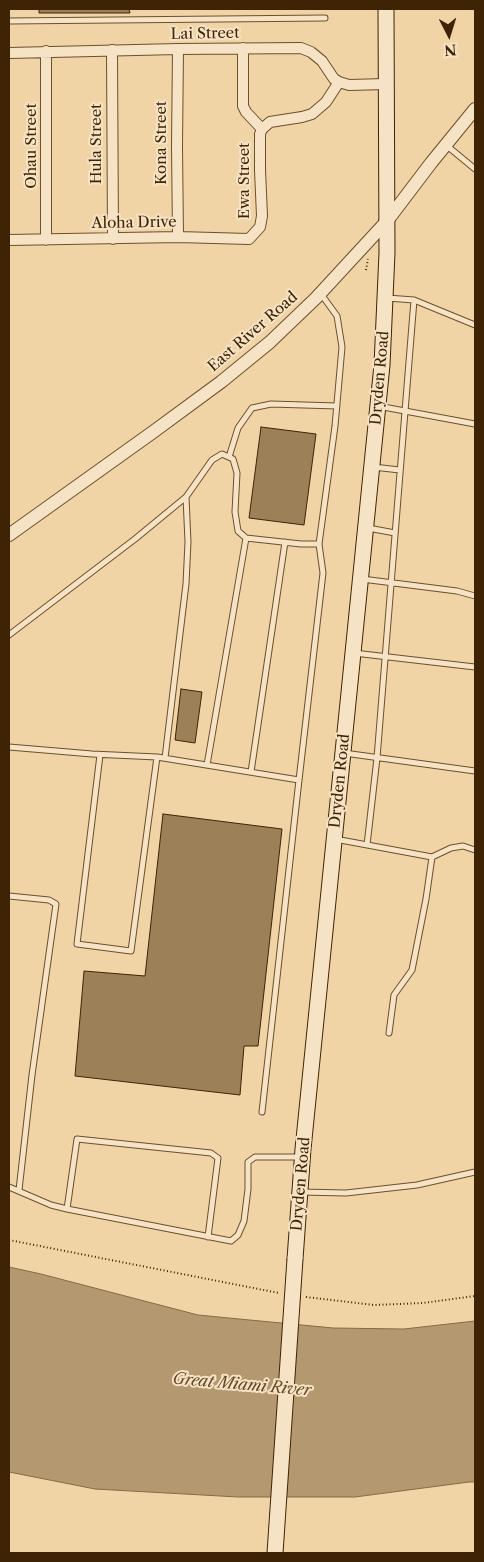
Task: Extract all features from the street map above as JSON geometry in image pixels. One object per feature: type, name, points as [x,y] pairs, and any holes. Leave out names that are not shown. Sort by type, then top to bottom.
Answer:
[{"type":"main road","name":"Dryden Road","points":[[275,1553],[302,1157],[382,365],[387,221],[386,9]]},
{"type":"street","name":"Ewa Street","points":[[243,48],[243,106],[246,112],[262,129],[260,134],[262,216],[257,231]]},
{"type":"street","name":"Lai Street","points":[[9,53],[301,48],[311,52],[322,61],[334,79],[339,82]]},
{"type":"street","name":"Kona Street","points":[[178,49],[178,238]]},
{"type":"street","name":"Hula Street","points":[[112,50],[113,239]]},
{"type":"street","name":"Ohau Street","points":[[46,51],[46,240]]},
{"type":"street","points":[[262,129],[270,122],[312,114],[326,102],[339,82],[349,85],[386,84]]},
{"type":"street","name":"East River Road","points":[[9,535],[221,382],[270,342],[321,293],[387,221],[475,109]]},
{"type":"street","name":"Aloha Drive","points":[[9,240],[178,238],[249,240],[257,231]]},
{"type":"lane","points":[[9,21],[325,18]]},
{"type":"lane","points":[[446,144],[475,169]]},
{"type":"lane","points":[[262,1112],[323,573],[319,544],[337,406],[342,347],[338,316],[321,293]]},
{"type":"lane","points":[[385,297],[414,300],[475,325]]},
{"type":"lane","points":[[367,846],[377,758],[414,300]]},
{"type":"lane","points":[[229,457],[238,428],[252,408],[272,404],[337,406]]},
{"type":"lane","points":[[378,406],[475,424]]},
{"type":"lane","points":[[9,635],[135,539],[186,496],[212,460],[222,454],[233,459],[237,473],[235,512],[238,531],[246,538],[319,544]]},
{"type":"lane","points":[[372,467],[400,470]]},
{"type":"lane","points":[[165,758],[186,584],[188,542],[186,496]]},
{"type":"lane","points":[[366,528],[394,533]]},
{"type":"lane","points":[[207,765],[246,538]]},
{"type":"lane","points":[[251,772],[285,542]]},
{"type":"lane","points":[[361,578],[457,591],[475,596]]},
{"type":"lane","points":[[353,653],[475,667]]},
{"type":"lane","points":[[9,747],[100,755],[158,757],[299,780]]},
{"type":"lane","points":[[343,753],[475,770]]},
{"type":"lane","points":[[100,755],[77,944],[131,952],[158,757]]},
{"type":"lane","points":[[334,839],[432,857],[451,848],[463,846],[475,850]]},
{"type":"lane","points":[[389,1033],[394,995],[412,970],[432,857]]},
{"type":"lane","points":[[9,896],[48,900],[56,904],[32,1075],[19,1190]]},
{"type":"lane","points":[[68,1209],[77,1139],[211,1153],[218,1158],[208,1237]]},
{"type":"lane","points":[[9,1187],[51,1205],[231,1241],[238,1235],[244,1221],[248,1188],[248,1162],[255,1157],[302,1157]]},
{"type":"lane","points":[[300,1192],[346,1193],[416,1185],[475,1172]]},
{"type":"path","points":[[366,270],[368,259]]},
{"type":"path","points":[[9,1240],[285,1294]]},
{"type":"path","points":[[303,1297],[374,1306],[423,1303],[475,1296]]},
{"type":"water","name":"Great Miami River","points":[[9,1267],[198,1315],[333,1328],[404,1329],[475,1321],[475,1482],[355,1497],[238,1497],[95,1489],[9,1472]]},
{"type":"building","points":[[39,9],[129,9],[130,13],[39,13]]},
{"type":"building","points":[[261,427],[316,434],[304,525],[249,518]]},
{"type":"building","points":[[181,689],[202,692],[195,743],[175,740]]},
{"type":"building","points":[[163,814],[282,829],[258,1046],[244,1046],[240,1095],[75,1076],[84,971],[145,976]]}]
